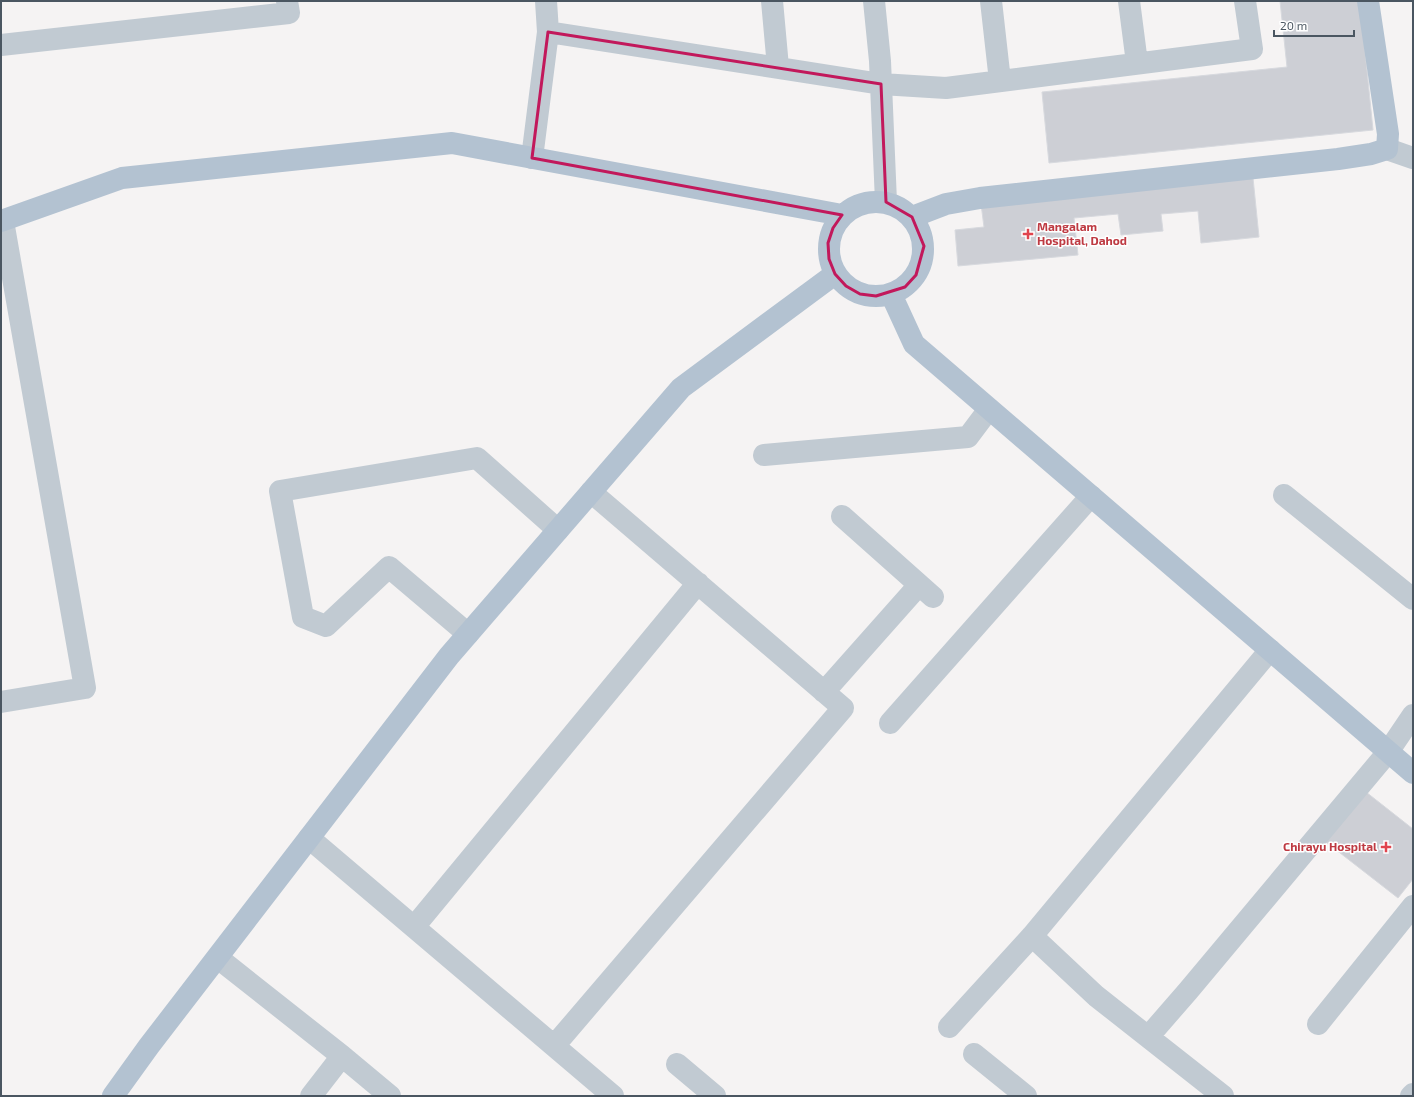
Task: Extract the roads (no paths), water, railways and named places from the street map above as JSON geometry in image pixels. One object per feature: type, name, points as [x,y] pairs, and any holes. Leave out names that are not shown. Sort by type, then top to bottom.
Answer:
[{"type":"main road","points":[[912,217],[946,204],[980,198],[1338,159],[1371,154],[1387,149],[1388,134],[1368,1]]},
{"type":"main road","points":[[2,221],[122,178],[452,143],[842,215]]},
{"type":"main road","points":[[870,201],[886,202],[900,207],[912,217],[920,231],[924,246],[922,261],[916,275],[905,287],[891,294],[876,296],[860,294],[846,286],[835,274],[829,259],[828,243],[833,228],[842,215],[855,206],[870,201]]},
{"type":"main road","points":[[113,1096],[149,1046],[449,656],[681,388],[835,274]]},
{"type":"main road","points":[[891,294],[914,344],[1413,773]]},
{"type":"street","points":[[1,45],[289,13],[287,1]]},
{"type":"street","points":[[532,158],[548,32],[546,1]]},
{"type":"street","points":[[772,1],[778,67]]},
{"type":"street","points":[[874,1],[880,61],[886,202]]},
{"type":"street","points":[[991,1],[1000,81]]},
{"type":"street","points":[[1129,1],[1136,63]]},
{"type":"street","points":[[548,32],[881,84],[946,88],[1252,49],[1245,1]]},
{"type":"street","points":[[1387,149],[1413,158]]},
{"type":"street","points":[[1,702],[85,688],[2,221]]},
{"type":"street","points":[[764,455],[968,437],[989,409]]},
{"type":"street","points":[[468,634],[388,567],[326,626],[303,617],[280,491],[477,458],[558,530]]},
{"type":"street","points":[[554,1046],[843,708],[591,492]]},
{"type":"street","points":[[1284,495],[1413,598]]},
{"type":"street","points":[[890,723],[1091,496]]},
{"type":"street","points":[[824,692],[926,591],[842,516]]},
{"type":"street","points":[[414,927],[698,583]]},
{"type":"street","points":[[950,1027],[1032,936],[1270,650]]},
{"type":"street","points":[[1148,1037],[1388,752],[1413,715]]},
{"type":"street","points":[[309,838],[613,1096]]},
{"type":"street","points":[[1318,1024],[1413,906]]},
{"type":"street","points":[[1032,936],[1096,996],[1223,1096]]},
{"type":"street","points":[[218,958],[390,1096]]},
{"type":"street","points":[[974,1054],[1026,1096]]},
{"type":"street","points":[[311,1096],[342,1056]]},
{"type":"street","points":[[677,1064],[715,1096]]},
{"type":"place","name":"Mangalam Hospital, Dahod","points":[[1028,234]]},
{"type":"place","name":"Chirayu Hospital","points":[[1386,847]]}]
